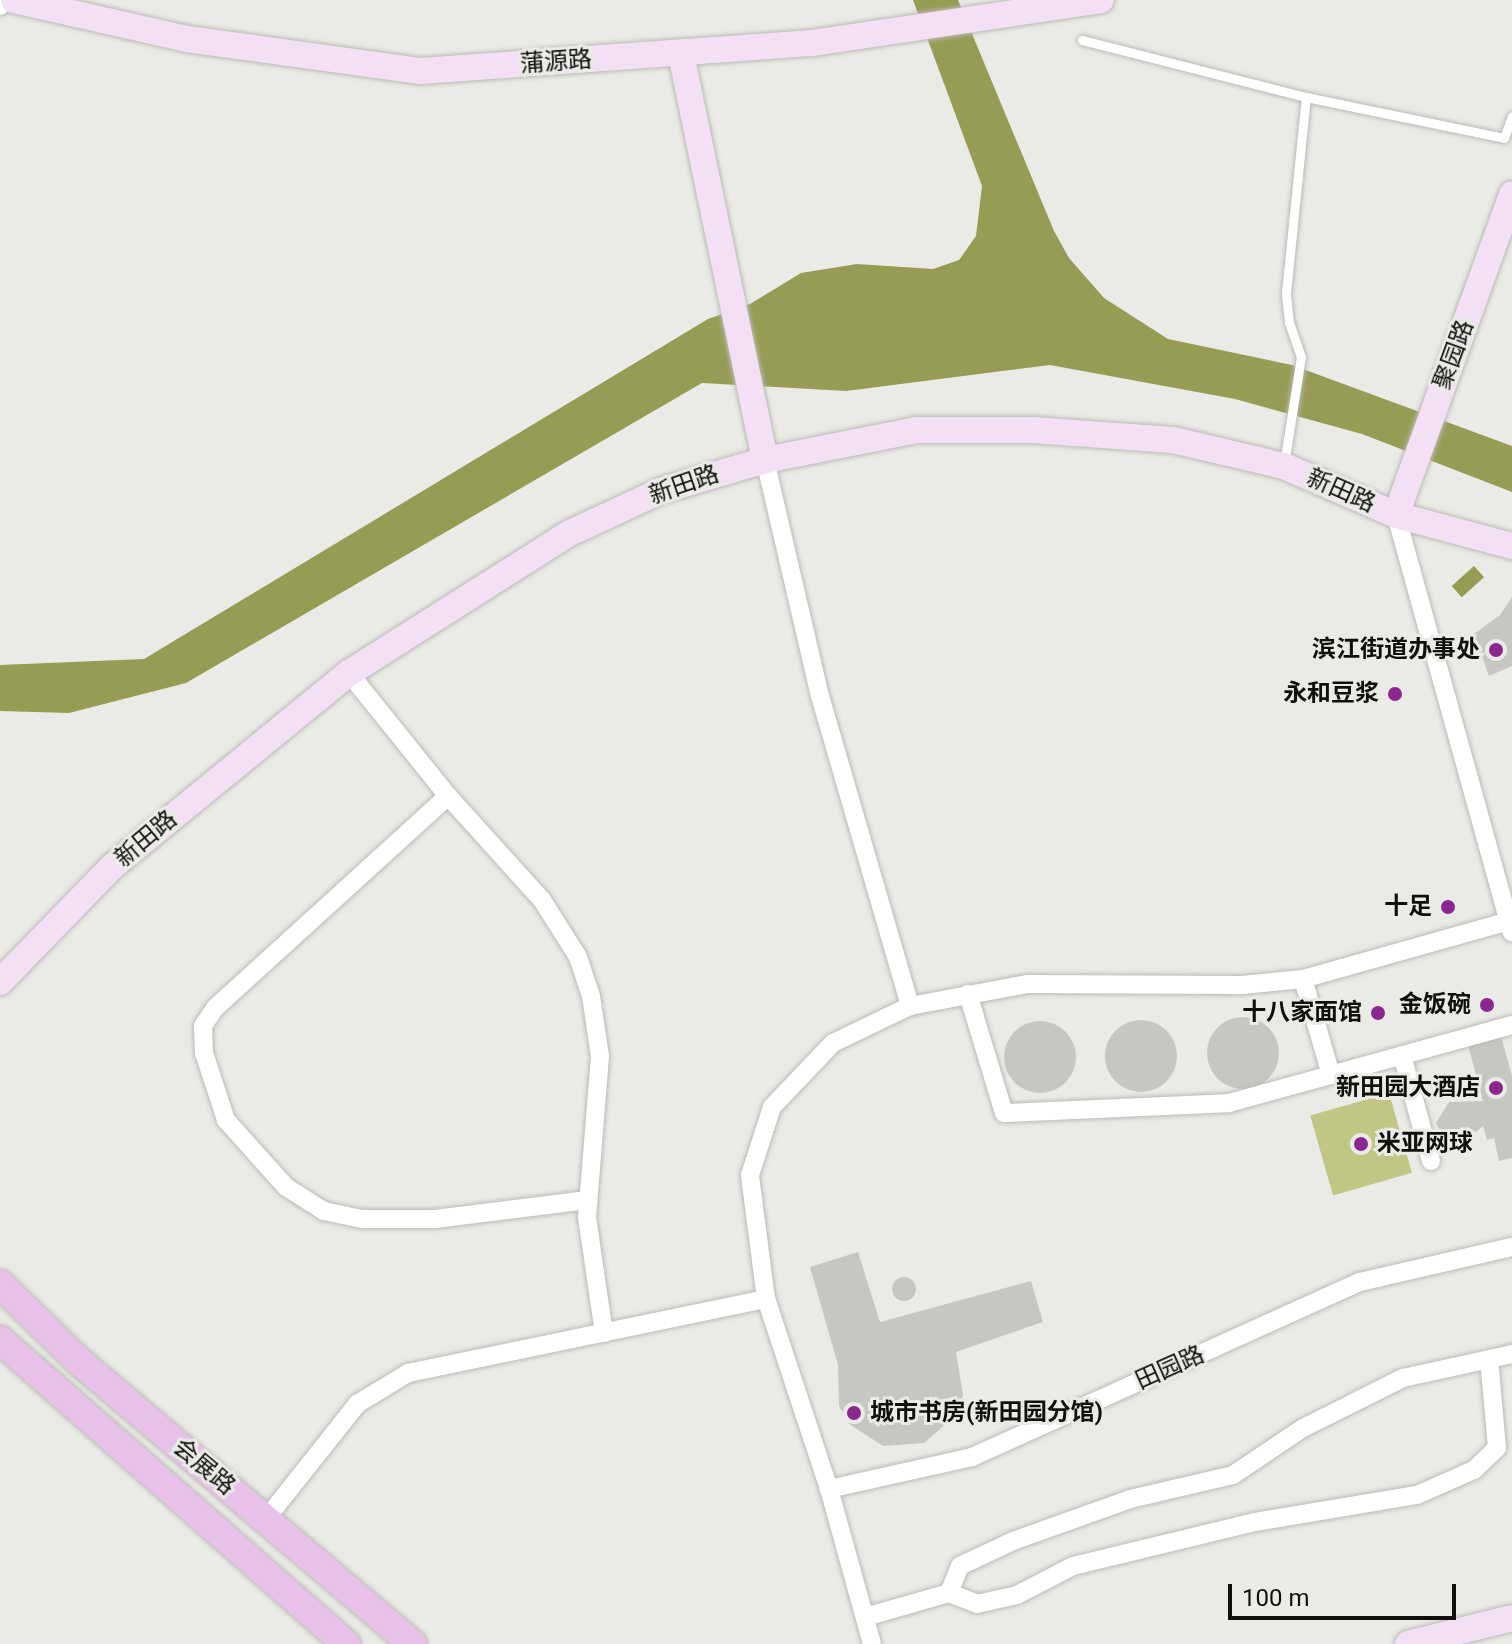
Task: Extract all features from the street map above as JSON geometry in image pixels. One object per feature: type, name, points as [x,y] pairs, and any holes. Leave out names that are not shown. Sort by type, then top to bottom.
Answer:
[{"type":"main road","name":"会展路","points":[[0,1284],[80,1362],[413,1644]]},
{"type":"main road","name":"会展路","points":[[0,1340],[346,1644]]},
{"type":"street","points":[[0,6],[1,0]]},
{"type":"street","name":"蒲源路","points":[[14,0],[187,39],[421,71],[681,54],[891,30],[1101,0]]},
{"type":"street","points":[[681,54],[748,383],[820,696],[910,1006]]},
{"type":"street","name":"聚园路","points":[[1396,515],[1512,194]]},
{"type":"street","name":"新田路","points":[[0,982],[113,866],[349,673],[570,533],[660,491],[765,460],[917,430],[1033,430],[1173,440],[1284,466],[1396,515],[1512,546]]},
{"type":"street","points":[[872,1644],[829,1489],[766,1299],[750,1175],[772,1107],[833,1043],[910,1006],[1028,984],[1242,985],[1303,979],[1510,926],[1396,515]]},
{"type":"street","points":[[349,673],[448,796],[542,900],[582,970],[600,1056],[588,1200],[604,1333]]},
{"type":"street","points":[[448,796],[215,1008],[203,1026],[204,1053],[226,1120],[286,1187],[324,1211],[363,1219],[435,1219],[588,1200]]},
{"type":"street","points":[[1303,979],[1331,1075]]},
{"type":"street","points":[[968,994],[1004,1113],[1229,1103],[1512,1025]]},
{"type":"street","points":[[1402,1055],[1431,1161]]},
{"type":"street","name":"田园路","points":[[829,1489],[972,1457],[1360,1282],[1512,1247]]},
{"type":"street","points":[[266,1519],[357,1404],[408,1373],[766,1299]]},
{"type":"street","points":[[949,1593],[960,1566],[1013,1541],[1130,1499],[1233,1475],[1303,1428],[1403,1378],[1512,1354]]},
{"type":"street","points":[[865,1617],[949,1593],[977,1604],[1017,1595],[1073,1566],[1255,1522],[1417,1495],[1474,1470],[1497,1448],[1489,1359]]},
{"type":"street","points":[[1408,1644],[1512,1618]]},
{"type":"street","points":[[1477,1644],[1512,1635]]},
{"type":"lane","points":[[1082,40],[1306,97],[1504,138],[1512,116]]},
{"type":"lane","points":[[1284,466],[1300,365],[1286,293],[1306,97]]},
{"type":"shaded area","points":[[913,0],[958,0],[1054,231],[1069,258],[1104,298],[1168,339],[1292,365],[1512,446],[1512,492],[1362,434],[1235,399],[1050,365],[846,391],[702,383],[186,683],[69,713],[0,711],[0,665],[144,659],[708,319],[750,304],[801,273],[857,264],[933,269],[959,260],[976,236],[982,186]]},
{"type":"shaded area","points":[[1474,566],[1484,577],[1462,597],[1452,586]]},
{"type":"shaded area","name":"米亚网球","points":[[1389,1093],[1412,1173],[1333,1195],[1310,1116]]},
{"type":"building","name":"滨江街道办事处","points":[[1512,597],[1512,666],[1489,676],[1474,634],[1500,615]]},
{"type":"building","points":[[1236,1017],[1250,1017],[1269,1027],[1279,1046],[1279,1060],[1269,1079],[1250,1089],[1236,1089],[1217,1079],[1207,1060],[1207,1046],[1217,1027]]},
{"type":"building","points":[[1134,1020],[1148,1020],[1167,1030],[1177,1049],[1177,1063],[1167,1082],[1148,1092],[1134,1092],[1115,1082],[1105,1063],[1105,1049],[1115,1030]]},
{"type":"building","points":[[1033,1021],[1047,1021],[1066,1031],[1076,1050],[1076,1064],[1066,1083],[1047,1093],[1033,1093],[1014,1083],[1004,1064],[1004,1050],[1014,1031]]},
{"type":"building","name":"新田园大酒店","points":[[1501,1036],[1512,1076],[1512,1158],[1499,1161],[1494,1138],[1487,1140],[1483,1126],[1468,1139],[1454,1142],[1445,1138],[1436,1123],[1449,1102],[1483,1101],[1468,1045]]},
{"type":"building","points":[[858,1252],[880,1322],[1031,1281],[1043,1322],[956,1352],[963,1395],[955,1416],[924,1443],[883,1446],[849,1424],[839,1406],[838,1365],[810,1267]]},
{"type":"building","points":[[904,1277],[915,1284],[916,1289],[909,1300],[904,1301],[893,1294],[892,1289],[899,1278]]},
{"type":"place","name":"滨江街道办事处","points":[[1496,650]]},
{"type":"place","name":"永和豆浆","points":[[1395,694]]},
{"type":"place","name":"十足","points":[[1448,907]]},
{"type":"place","name":"金饭碗","points":[[1487,1005]]},
{"type":"place","name":"十八家面馆","points":[[1378,1013]]},
{"type":"place","name":"新田园大酒店","points":[[1496,1088]]},
{"type":"place","name":"米亚网球","points":[[1361,1144]]},
{"type":"place","name":"城市书房(新田园分馆)","points":[[854,1413]]}]
